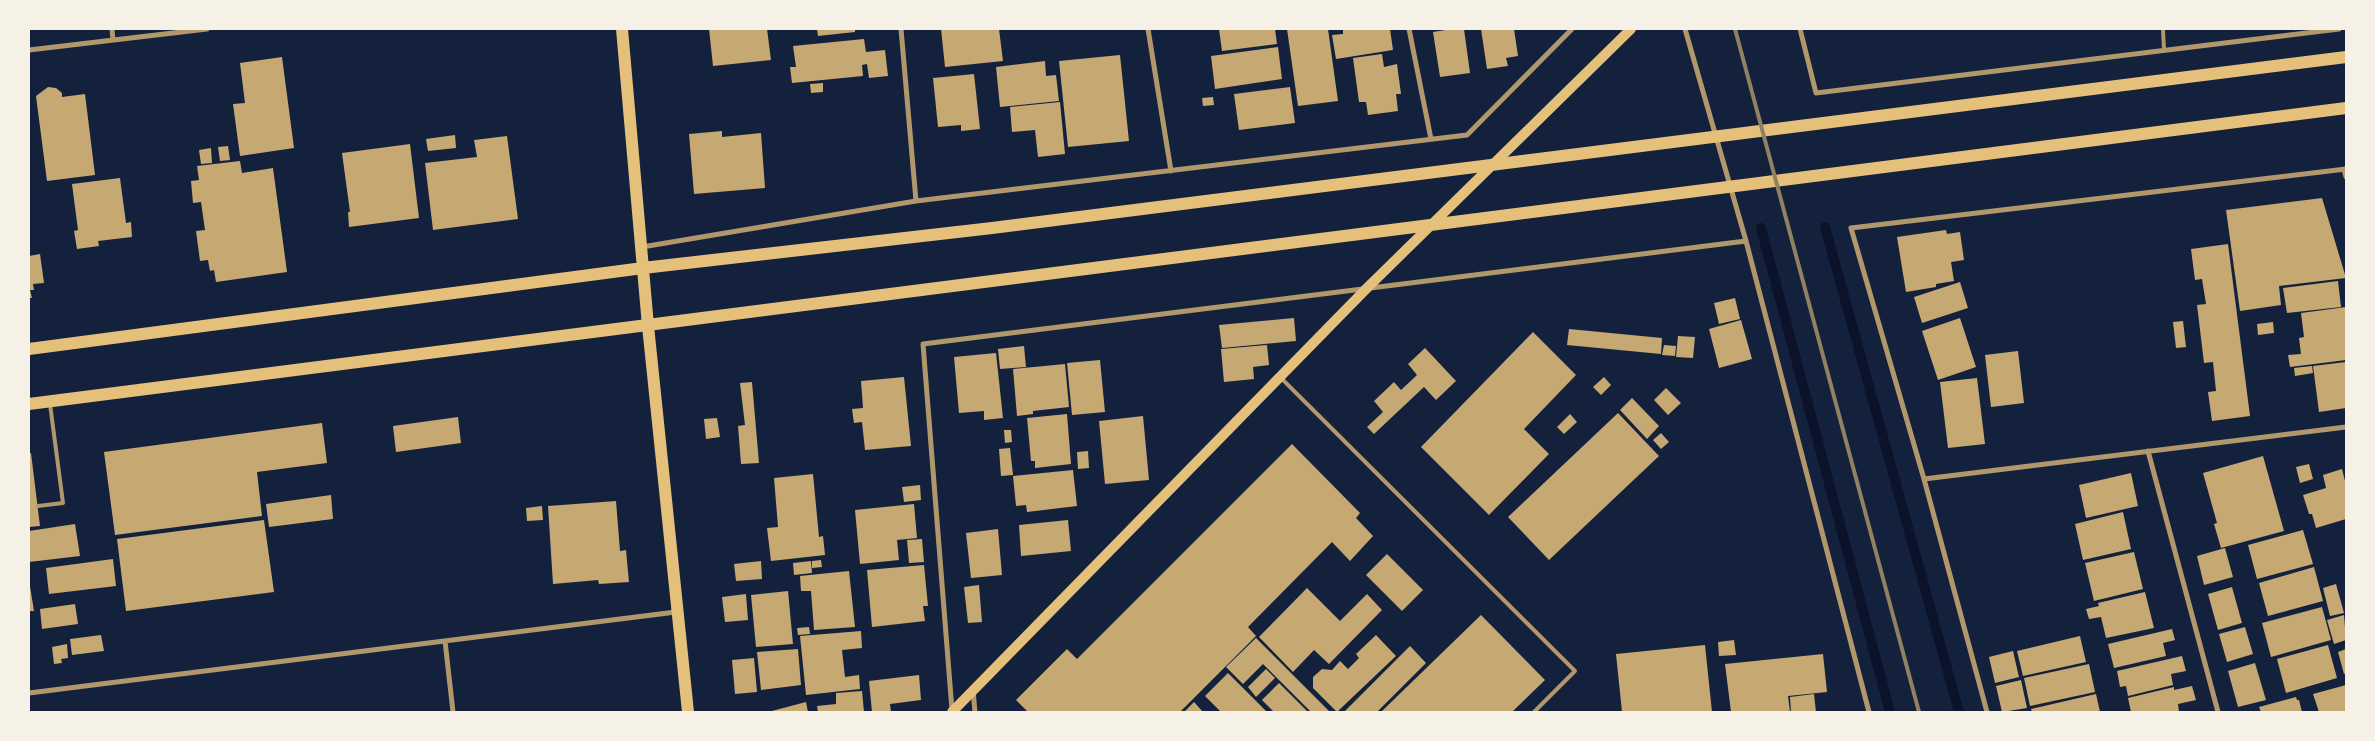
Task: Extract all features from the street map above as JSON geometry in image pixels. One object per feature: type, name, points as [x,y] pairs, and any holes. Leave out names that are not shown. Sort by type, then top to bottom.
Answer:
[{"type":"main road","points":[[622,29],[648,326],[688,712]]},
{"type":"main road","points":[[952,712],[1368,287],[1631,29]]},
{"type":"main road","points":[[29,349],[643,268],[992,228],[2346,57]]},
{"type":"main road","points":[[29,404],[2346,108]]},
{"type":"street","points":[[112,29],[114,40]]},
{"type":"street","points":[[29,50],[207,29]]},
{"type":"street","points":[[900,29],[916,201]]},
{"type":"street","points":[[1148,29],[1171,171]]},
{"type":"street","points":[[1409,29],[1431,139]]},
{"type":"street","points":[[641,247],[916,201],[1467,135],[1572,29]]},
{"type":"street","points":[[1685,29],[1746,241],[1868,712]]},
{"type":"street","points":[[1800,29],[1816,93],[2339,29]]},
{"type":"street","points":[[1987,712],[1924,479],[1851,228],[2345,169],[2346,177]]},
{"type":"street","points":[[952,712],[923,344],[1746,241]]},
{"type":"street","points":[[1924,479],[2346,427]]},
{"type":"street","points":[[2148,451],[2218,712]]},
{"type":"street","points":[[29,694],[677,612]]},
{"type":"street","points":[[446,641],[453,712]]},
{"type":"street","points":[[973,690],[975,712]]},
{"type":"lane","points":[[2163,29],[2164,50]]},
{"type":"lane","points":[[1280,377],[1575,671],[1534,712]]},
{"type":"lane","points":[[38,506],[64,503],[50,402]]},
{"type":"building","points":[[709,29],[767,29],[771,60],[713,66]]},
{"type":"building","points":[[817,29],[855,29],[855,32],[818,36]]},
{"type":"building","points":[[941,29],[999,29],[1003,61],[945,67]]},
{"type":"building","points":[[1219,29],[1275,29],[1277,44],[1222,51]]},
{"type":"building","points":[[1287,29],[1328,29],[1338,101],[1298,106]]},
{"type":"building","points":[[1343,29],[1390,29],[1393,50],[1336,59],[1332,35],[1343,34]]},
{"type":"building","points":[[1464,29],[1470,73],[1440,77],[1433,32]]},
{"type":"building","points":[[1481,29],[1514,29],[1518,56],[1506,58],[1508,66],[1487,69]]},
{"type":"building","points":[[864,39],[866,52],[885,50],[888,76],[869,78],[867,64],[862,65],[863,76],[792,83],[790,67],[796,67],[793,46]]},
{"type":"building","points":[[1278,47],[1282,79],[1215,89],[1211,56]]},
{"type":"building","points":[[1382,54],[1384,67],[1397,64],[1401,94],[1396,94],[1398,111],[1368,115],[1366,102],[1359,102],[1353,58]]},
{"type":"building","points":[[1120,55],[1129,141],[1068,147],[1059,61]]},
{"type":"building","points":[[282,57],[294,148],[240,156],[233,104],[245,103],[240,63]]},
{"type":"building","points":[[1045,61],[1046,76],[1056,75],[1059,101],[1000,107],[996,67]]},
{"type":"building","points":[[974,74],[980,129],[961,131],[961,125],[938,127],[933,78]]},
{"type":"building","points":[[823,83],[823,92],[811,93],[810,84]]},
{"type":"building","points":[[48,87],[56,88],[62,93],[62,97],[85,94],[95,175],[47,181],[36,96]]},
{"type":"building","points":[[1290,87],[1295,123],[1239,130],[1234,94]]},
{"type":"building","points":[[1213,97],[1214,105],[1203,106],[1202,98]]},
{"type":"building","points":[[1060,102],[1065,154],[1038,157],[1035,130],[1012,132],[1010,107]]},
{"type":"building","points":[[722,131],[722,137],[761,133],[765,188],[694,194],[689,134]]},
{"type":"building","points":[[455,135],[456,148],[428,151],[426,139]]},
{"type":"building","points":[[507,136],[518,219],[433,230],[425,163],[477,157],[474,140]]},
{"type":"building","points":[[410,144],[419,218],[349,227],[348,212],[350,212],[342,153]]},
{"type":"building","points":[[228,146],[230,160],[220,161],[218,147]]},
{"type":"building","points":[[211,148],[212,163],[201,164],[199,150]]},
{"type":"building","points":[[240,161],[242,173],[273,168],[287,272],[216,282],[214,270],[210,271],[208,260],[200,261],[196,231],[205,230],[201,202],[193,203],[191,181],[199,180],[197,166]]},
{"type":"building","points":[[120,178],[126,223],[131,222],[132,237],[98,241],[99,246],[77,249],[74,231],[78,230],[72,184]]},
{"type":"building","points":[[2322,198],[2346,278],[2279,286],[2281,305],[2240,311],[2226,210]]},
{"type":"building","points":[[1946,230],[1947,234],[1960,232],[1964,260],[1951,262],[1954,281],[1936,284],[1936,287],[1906,292],[1897,237]]},
{"type":"building","points":[[2228,244],[2250,416],[2212,421],[2208,392],[2216,391],[2213,362],[2204,363],[2197,305],[2206,304],[2202,279],[2195,280],[2191,249]]},
{"type":"building","points":[[40,254],[44,283],[33,284],[34,290],[30,290],[32,298],[29,298],[29,256]]},
{"type":"building","points":[[2338,281],[2341,307],[2287,313],[2283,288]]},
{"type":"building","points":[[1960,282],[1968,308],[1922,323],[1914,297]]},
{"type":"building","points":[[1735,298],[1740,319],[1719,324],[1714,303]]},
{"type":"building","points":[[2346,307],[2346,360],[2290,367],[2288,355],[2301,354],[2299,338],[2304,337],[2301,313]]},
{"type":"building","points":[[1294,318],[1296,341],[1222,348],[1219,325]]},
{"type":"building","points":[[1960,318],[1976,367],[1938,380],[1922,331]]},
{"type":"building","points":[[1741,320],[1752,359],[1719,368],[1709,329]]},
{"type":"building","points":[[2183,321],[2186,347],[2176,348],[2173,322]]},
{"type":"building","points":[[2273,322],[2274,333],[2258,335],[2257,324]]},
{"type":"building","points":[[1569,329],[1662,338],[1661,354],[1567,345]]},
{"type":"building","points":[[1533,332],[1576,375],[1524,429],[1549,454],[1489,515],[1421,447]]},
{"type":"building","points":[[1678,336],[1695,337],[1693,358],[1676,357]]},
{"type":"building","points":[[1267,345],[1269,365],[1253,367],[1254,379],[1224,382],[1221,349]]},
{"type":"building","points":[[1664,345],[1676,346],[1675,356],[1662,355]]},
{"type":"building","points":[[1024,346],[1026,367],[1000,369],[998,349]]},
{"type":"building","points":[[1425,348],[1456,381],[1436,400],[1424,387],[1374,434],[1367,427],[1383,412],[1374,401],[1394,382],[1401,390],[1417,375],[1408,364]]},
{"type":"building","points":[[2018,351],[2024,403],[1991,407],[1985,355]]},
{"type":"building","points":[[996,353],[1003,418],[984,420],[984,411],[959,413],[954,357]]},
{"type":"building","points":[[1100,360],[1105,412],[1072,415],[1067,363]]},
{"type":"building","points":[[2346,362],[2346,408],[2319,412],[2313,366]]},
{"type":"building","points":[[1065,364],[1069,407],[1033,411],[1033,414],[1017,416],[1013,369]]},
{"type":"building","points":[[2312,366],[2313,373],[2295,376],[2294,368]]},
{"type":"building","points":[[904,377],[911,446],[865,450],[862,422],[854,423],[852,409],[863,408],[861,381]]},
{"type":"building","points":[[1604,377],[1611,385],[1601,395],[1593,387]]},
{"type":"building","points":[[1977,378],[1985,444],[1948,448],[1940,382]]},
{"type":"building","points":[[752,382],[759,463],[741,464],[738,426],[745,425],[740,383]]},
{"type":"building","points":[[1666,388],[1681,403],[1668,415],[1654,400]]},
{"type":"building","points":[[1632,398],[1659,426],[1647,439],[1620,410]]},
{"type":"building","points":[[1618,413],[1659,456],[1549,560],[1508,517]]},
{"type":"building","points":[[1067,414],[1071,464],[1035,468],[1035,461],[1031,461],[1027,418]]},
{"type":"building","points":[[1570,414],[1577,422],[1564,434],[1557,427]]},
{"type":"building","points":[[1143,416],[1149,480],[1105,484],[1099,421]]},
{"type":"building","points":[[458,417],[461,443],[396,452],[393,426]]},
{"type":"building","points":[[717,418],[720,437],[706,439],[704,419]]},
{"type":"building","points":[[322,423],[327,463],[257,472],[262,516],[115,535],[104,452]]},
{"type":"building","points":[[1004,430],[1011,430],[1012,442],[1005,443]]},
{"type":"building","points":[[1661,433],[1669,442],[1661,449],[1653,440]]},
{"type":"building","points":[[1292,444],[1360,513],[1356,518],[1373,536],[1350,561],[1332,542],[1248,627],[1256,636],[1180,712],[1028,712],[1016,700],[1067,649],[1077,659]]},
{"type":"building","points":[[1010,448],[1013,475],[1001,476],[999,449]]},
{"type":"building","points":[[1088,451],[1089,468],[1078,469],[1077,452]]},
{"type":"building","points":[[31,453],[40,526],[29,527],[29,454]]},
{"type":"building","points":[[2263,456],[2284,531],[2221,548],[2214,524],[2217,523],[2203,473]]},
{"type":"building","points":[[2309,464],[2313,479],[2300,483],[2296,467]]},
{"type":"building","points":[[2342,469],[2346,485],[2346,519],[2316,528],[2303,495],[2326,488],[2323,475]]},
{"type":"building","points":[[1073,470],[1077,506],[1027,512],[1026,505],[1016,506],[1013,476]]},
{"type":"building","points":[[2131,473],[2138,506],[2086,518],[2079,485]]},
{"type":"building","points":[[813,474],[819,537],[823,536],[825,555],[771,561],[767,528],[778,527],[774,478]]},
{"type":"building","points":[[920,485],[921,500],[904,502],[902,487]]},
{"type":"building","points":[[331,495],[333,519],[269,527],[266,504]]},
{"type":"building","points":[[616,501],[620,551],[626,550],[629,582],[599,584],[598,580],[553,584],[548,506]]},
{"type":"building","points":[[914,504],[917,538],[897,540],[899,560],[860,564],[855,510]]},
{"type":"building","points":[[542,506],[543,520],[527,521],[526,508]]},
{"type":"building","points":[[2123,512],[2131,549],[2083,560],[2075,524]]},
{"type":"building","points":[[264,520],[274,592],[126,611],[117,539]]},
{"type":"building","points":[[1068,520],[1071,551],[1021,556],[1019,525]]},
{"type":"building","points":[[75,524],[80,556],[29,562],[29,531]]},
{"type":"building","points":[[998,529],[1002,575],[971,578],[966,533]]},
{"type":"building","points":[[2303,530],[2313,564],[2257,579],[2248,545]]},
{"type":"building","points":[[922,539],[924,562],[909,563],[907,540]]},
{"type":"building","points":[[2225,548],[2233,577],[2204,585],[2197,556]]},
{"type":"building","points":[[2134,552],[2143,589],[2094,601],[2085,563]]},
{"type":"building","points":[[1387,554],[1423,590],[1402,611],[1366,575]]},
{"type":"building","points":[[113,559],[116,586],[49,594],[46,568]]},
{"type":"building","points":[[821,560],[822,567],[812,568],[812,561]]},
{"type":"building","points":[[761,561],[762,579],[736,581],[734,564]]},
{"type":"building","points":[[811,561],[812,573],[794,575],[793,563]]},
{"type":"building","points":[[924,565],[928,606],[923,606],[925,621],[872,627],[867,570]]},
{"type":"building","points":[[2314,567],[2323,601],[2268,616],[2259,583]]},
{"type":"building","points":[[849,571],[855,627],[814,630],[811,591],[801,591],[800,576]]},
{"type":"building","points":[[29,580],[34,611],[29,611]]},
{"type":"building","points":[[2336,584],[2344,613],[2330,616],[2323,588]]},
{"type":"building","points":[[979,585],[982,622],[968,623],[964,587]]},
{"type":"building","points":[[2232,587],[2242,623],[2218,630],[2208,594]]},
{"type":"building","points":[[1307,588],[1340,621],[1367,594],[1382,610],[1329,664],[1314,650],[1293,672],[1259,637]]},
{"type":"building","points":[[788,591],[793,644],[756,647],[751,595]]},
{"type":"building","points":[[2145,592],[2154,628],[2106,638],[2101,617],[2089,619],[2086,609],[2099,606],[2098,603]]},
{"type":"building","points":[[746,594],[748,620],[725,622],[722,597]]},
{"type":"building","points":[[75,604],[78,624],[42,629],[40,609]]},
{"type":"building","points":[[2322,607],[2331,640],[2271,657],[2262,623]]},
{"type":"building","points":[[1481,615],[1545,680],[1512,712],[1381,712]]},
{"type":"building","points":[[2344,615],[2346,640],[2334,644],[2327,620]]},
{"type":"building","points":[[809,627],[810,634],[798,635],[797,628]]},
{"type":"building","points":[[2245,627],[2253,654],[2227,662],[2219,634]]},
{"type":"building","points":[[2172,629],[2175,640],[2163,643],[2166,656],[2114,668],[2108,644]]},
{"type":"building","points":[[861,631],[862,648],[842,650],[845,677],[859,675],[860,689],[806,695],[800,636]]},
{"type":"building","points":[[101,635],[104,651],[72,655],[70,639]]},
{"type":"building","points":[[1376,635],[1396,656],[1337,712],[1313,688],[1313,677],[1322,669],[1332,670],[1340,661],[1348,669],[1359,658],[1356,654]]},
{"type":"building","points":[[2080,636],[2086,662],[2023,676],[2017,651]]},
{"type":"building","points":[[1256,638],[1330,712],[1311,712],[1263,664],[1243,684],[1226,667]]},
{"type":"building","points":[[1734,640],[1736,655],[1719,656],[1718,642]]},
{"type":"building","points":[[67,644],[68,658],[61,659],[62,663],[54,664],[52,647]]},
{"type":"building","points":[[1705,645],[1712,712],[1622,712],[1616,654]]},
{"type":"building","points":[[2328,645],[2337,678],[2286,693],[2277,659]]},
{"type":"building","points":[[1410,646],[1426,663],[1377,712],[1344,712]]},
{"type":"building","points":[[798,649],[801,685],[761,690],[757,652]]},
{"type":"building","points":[[2346,649],[2346,673],[2344,674],[2338,652]]},
{"type":"building","points":[[2013,651],[2019,677],[1995,683],[1989,657]]},
{"type":"building","points":[[1823,654],[1827,692],[1788,696],[1790,712],[1731,712],[1725,664]]},
{"type":"building","points":[[2182,656],[2186,671],[2171,674],[2173,685],[2128,696],[2126,686],[2120,687],[2117,671]]},
{"type":"building","points":[[754,658],[757,692],[735,694],[732,660]]},
{"type":"building","points":[[2255,663],[2266,700],[2238,707],[2228,671]]},
{"type":"building","points":[[2089,664],[2095,692],[2030,706],[2024,678]]},
{"type":"building","points":[[1266,669],[1275,678],[1256,697],[1248,687]]},
{"type":"building","points":[[1228,673],[1267,712],[1221,712],[1205,696]]},
{"type":"building","points":[[919,675],[921,700],[890,704],[891,712],[872,712],[869,681]]},
{"type":"building","points":[[2021,680],[2027,708],[2002,712],[1996,686]]},
{"type":"building","points":[[1279,683],[1308,712],[1274,712],[1262,700]]},
{"type":"building","points":[[2346,685],[2346,712],[2319,712],[2313,694]]},
{"type":"building","points":[[2192,686],[2196,700],[2178,704],[2179,712],[2131,712],[2128,698],[2174,687],[2174,690]]},
{"type":"building","points":[[862,691],[864,712],[818,712],[817,706],[836,704],[836,693]]},
{"type":"building","points":[[1814,694],[1816,712],[1791,712],[1790,697]]},
{"type":"building","points":[[2096,694],[2100,712],[2032,712],[2031,709]]},
{"type":"building","points":[[2296,697],[2299,700],[2302,712],[2261,712],[2259,707]]},
{"type":"building","points":[[806,702],[808,712],[768,712]]},
{"type":"building","points":[[1194,702],[1203,712],[1184,712]]},
{"type":"waterway","points":[[1825,227],[1959,712]]},
{"type":"waterway","points":[[1761,228],[1890,712]]},
{"type":"railway","points":[[1735,29],[1919,712]]}]
